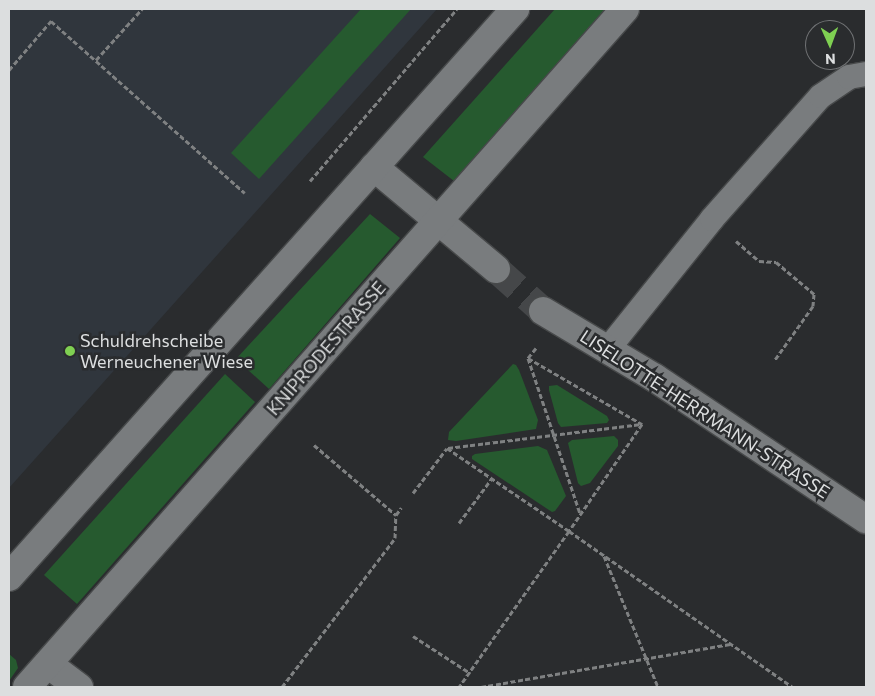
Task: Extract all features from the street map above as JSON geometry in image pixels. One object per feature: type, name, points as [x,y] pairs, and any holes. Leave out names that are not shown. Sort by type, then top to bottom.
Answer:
[{"type":"street","points":[[9,577],[515,9]]},
{"type":"street","name":"KNIPRODESTRASSE","points":[[28,687],[625,9]]},
{"type":"street","points":[[374,167],[440,220],[496,269]]},
{"type":"street","name":"LISELOTTE-HERRMANN-STRASSE","points":[[550,316],[608,349],[866,520]]},
{"type":"street","points":[[48,664],[79,687]]},
{"type":"lane","points":[[608,349],[712,219],[821,96],[849,77],[866,74]]},
{"type":"path","points":[[96,60],[142,9]]},
{"type":"path","points":[[9,70],[51,22],[245,194]]},
{"type":"path","points":[[712,219],[759,261],[776,262],[814,294],[813,306],[774,361]]},
{"type":"path","points":[[550,316],[528,358],[581,514]]},
{"type":"path","points":[[528,358],[642,424]]},
{"type":"path","points":[[413,493],[447,448],[642,424]]},
{"type":"path","points":[[460,687],[642,424]]},
{"type":"path","points":[[314,445],[396,516]]},
{"type":"path","points":[[447,448],[793,687]]},
{"type":"path","points":[[458,523],[492,478]]},
{"type":"path","points":[[282,687],[395,538],[396,516],[401,508]]},
{"type":"path","points":[[604,555],[658,687]]},
{"type":"path","points":[[413,636],[470,673]]},
{"type":"path","points":[[481,687],[731,644]]},
{"type":"shaded area","name":"Schuldrehscheibe Werneuchener Wiese","points":[[9,9],[437,9],[9,488]]},
{"type":"green space","points":[[361,9],[411,9],[259,179],[231,153]]},
{"type":"green space","points":[[555,9],[607,9],[454,181],[423,157]]},
{"type":"green space","points":[[370,214],[400,238],[269,389],[236,359]]},
{"type":"green space","points":[[513,364],[519,370],[538,420],[536,429],[456,441],[448,440],[449,432]]},
{"type":"green space","points":[[225,374],[255,402],[77,604],[44,575]]},
{"type":"green space","points":[[557,385],[607,416],[609,420],[607,423],[561,427],[558,423],[549,390],[549,386]]},
{"type":"green space","points":[[614,436],[618,440],[618,446],[590,483],[581,486],[578,483],[568,443],[572,440]]},
{"type":"green space","points":[[538,446],[547,450],[566,496],[555,511],[552,512],[472,459],[472,456],[475,454]]},
{"type":"green space","points":[[9,654],[16,660],[18,668],[9,681]]},
{"type":"tunnel","points":[[496,269],[543,311]]},
{"type":"place","name":"Schuldrehscheibe Werneuchener Wiese","points":[[70,351]]}]
